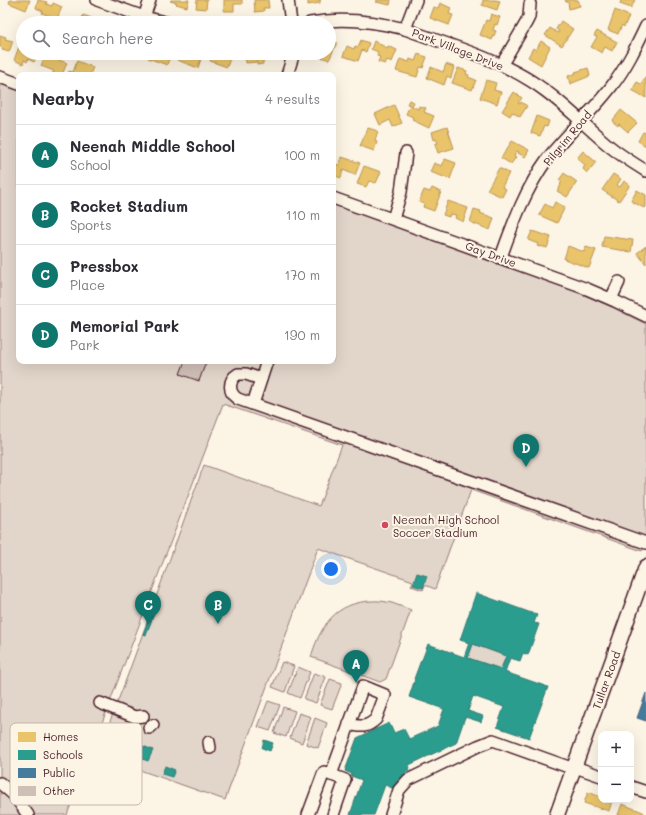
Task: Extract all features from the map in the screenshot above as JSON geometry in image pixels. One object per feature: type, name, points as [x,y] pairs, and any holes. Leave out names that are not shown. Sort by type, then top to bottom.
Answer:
[{"type":"main road","name":"Tullar Road","points":[[557,815],[646,567]]},
{"type":"street","points":[[97,0],[144,16],[150,0]]},
{"type":"street","points":[[288,0],[291,16]]},
{"type":"street","points":[[405,29],[416,0]]},
{"type":"street","points":[[502,64],[526,23],[530,4]]},
{"type":"street","name":"Park Village Drive","points":[[336,21],[353,20],[374,22],[405,29],[502,64],[543,90],[609,146],[646,171]]},
{"type":"street","name":"Pilgrim Road","points":[[501,257],[522,203],[533,182],[548,159],[611,87],[626,65],[646,26]]},
{"type":"street","points":[[288,72],[292,60]]},
{"type":"street","points":[[0,77],[16,83]]},
{"type":"street","points":[[393,219],[401,192],[406,153]]},
{"type":"street","name":"Gay Drive","points":[[336,199],[501,257],[611,299],[646,316]]},
{"type":"street","points":[[611,299],[619,282]]},
{"type":"street","points":[[252,404],[266,364]]},
{"type":"street","points":[[261,379],[242,373],[238,374],[233,379],[230,388],[233,396],[646,543]]},
{"type":"street","points":[[100,703],[135,717],[143,716]]},
{"type":"street","points":[[330,775],[349,724]]},
{"type":"street","points":[[391,815],[399,790],[408,780],[493,740],[598,775]]},
{"type":"street","points":[[308,815],[324,772],[346,780],[333,815]]},
{"type":"street","points":[[0,783],[10,792]]},
{"type":"street","points":[[634,788],[646,792]]},
{"type":"street","points":[[21,805],[28,815]]},
{"type":"shaded area","points":[[0,84],[16,90],[16,364],[336,364],[336,205],[585,295],[646,324],[646,540],[642,551],[471,490],[435,589],[425,585],[423,590],[411,586],[413,581],[318,548],[225,800],[142,771],[142,723],[109,723],[204,465],[319,506],[342,445],[223,404],[102,723],[10,723],[10,805],[71,805],[67,815],[0,815]]},
{"type":"shaded area","points":[[367,601],[392,603],[411,610],[386,679],[380,682],[311,657],[321,632],[327,622],[335,614],[354,604]]},
{"type":"shaded area","points":[[473,644],[506,656],[501,669],[468,658]]},
{"type":"shaded area","points":[[282,662],[294,666],[285,692],[272,687]]},
{"type":"shaded area","points":[[298,667],[310,672],[300,698],[288,693]]},
{"type":"shaded area","points":[[314,673],[326,677],[316,703],[304,699]]},
{"type":"shaded area","points":[[330,679],[342,683],[332,709],[320,705]]},
{"type":"shaded area","points":[[268,701],[280,705],[270,731],[258,727]]},
{"type":"shaded area","points":[[283,707],[295,711],[286,737],[274,733]]},
{"type":"shaded area","points":[[299,713],[311,717],[302,743],[290,738]]},
{"type":"shaded area","points":[[315,718],[327,723],[318,748],[306,744]]},
{"type":"building: Homes","points":[[10,0],[30,0],[26,10],[9,3]]},
{"type":"building: Homes","points":[[38,0],[47,2],[46,4],[52,6],[53,3],[62,7],[58,16],[50,16],[42,13],[43,11],[36,8]]},
{"type":"building: Homes","points":[[189,0],[187,7],[176,4],[177,3],[170,1]]},
{"type":"building: Homes","points":[[197,0],[207,0],[206,9],[196,8]]},
{"type":"building: Homes","points":[[224,0],[242,0],[242,4],[234,4],[234,11],[224,11]]},
{"type":"building: Homes","points":[[254,0],[268,0],[269,8],[263,8],[264,11],[255,12]]},
{"type":"building: Homes","points":[[308,0],[320,0],[320,3],[308,5]]},
{"type":"building: Homes","points":[[377,0],[391,0],[390,5],[376,2]]},
{"type":"building: Homes","points":[[483,0],[500,1],[497,10],[482,5]]},
{"type":"building: Homes","points":[[565,0],[578,0],[580,6],[569,9],[568,2]]},
{"type":"building: Homes","points":[[621,0],[635,0],[631,8],[620,4]]},
{"type":"building: Homes","points":[[440,3],[451,8],[449,14],[453,15],[449,25],[430,18],[434,7],[438,8]]},
{"type":"building: Homes","points":[[615,10],[629,16],[624,27],[622,25],[618,34],[608,30]]},
{"type":"building: Homes","points":[[491,14],[500,17],[497,25],[495,24],[493,30],[496,31],[492,40],[480,35],[486,20],[489,21]]},
{"type":"building: Homes","points":[[561,21],[573,29],[562,46],[545,35],[550,28],[558,33],[559,31],[556,29]]},
{"type":"building: Homes","points":[[597,31],[617,42],[612,51],[605,47],[602,53],[591,47],[597,37],[594,36]]},
{"type":"building: Homes","points":[[0,35],[6,37],[5,39],[13,41],[9,52],[2,50],[3,48],[0,47]]},
{"type":"building: Homes","points":[[361,40],[369,43],[366,52],[362,50],[358,61],[343,56],[347,46],[354,49],[355,46],[358,47]]},
{"type":"building: Homes","points":[[374,41],[387,48],[388,46],[397,50],[392,62],[387,60],[385,64],[378,62],[380,57],[377,56],[378,52],[371,49]]},
{"type":"building: Homes","points":[[541,41],[550,47],[541,65],[528,57],[533,48],[536,50]]},
{"type":"building: Homes","points":[[418,54],[427,57],[423,68],[420,67],[417,77],[396,71],[400,59],[409,62],[410,59],[415,61]]},
{"type":"building: Homes","points":[[16,55],[16,60],[24,60],[23,64],[14,60]]},
{"type":"building: Homes","points":[[43,60],[59,60],[67,63],[63,72],[53,72],[54,71],[41,66]]},
{"type":"building: Homes","points":[[153,60],[169,60],[167,65]]},
{"type":"building: Homes","points":[[177,60],[201,60],[198,68]]},
{"type":"building: Homes","points":[[210,60],[230,60],[227,67]]},
{"type":"building: Homes","points":[[246,60],[265,60],[263,61],[263,64],[257,65],[257,62],[246,63]]},
{"type":"building: Homes","points":[[77,61],[93,67],[91,72],[73,72]]},
{"type":"building: Homes","points":[[446,64],[454,67],[451,78],[447,76],[444,85],[427,78],[431,67],[443,72]]},
{"type":"building: Homes","points":[[458,68],[467,71],[466,74],[469,75],[468,77],[476,80],[472,90],[452,83]]},
{"type":"building: Homes","points":[[588,68],[590,76],[570,84],[568,76]]},
{"type":"building: Homes","points":[[646,76],[646,98],[632,90],[637,82],[641,84]]},
{"type":"building: Homes","points":[[486,80],[496,83],[494,90],[501,92],[497,104],[480,98]]},
{"type":"building: Homes","points":[[514,92],[522,98],[518,103],[520,104],[521,102],[527,106],[520,117],[512,112],[510,116],[502,111]]},
{"type":"building: Homes","points":[[409,100],[414,102],[412,106],[418,109],[419,106],[426,108],[424,112],[434,116],[429,128],[412,120],[413,117],[406,114],[410,105],[407,104]]},
{"type":"building: Homes","points":[[394,105],[402,123],[393,127],[390,120],[380,125],[375,114]]},
{"type":"building: Homes","points":[[621,110],[637,123],[628,132],[619,124],[618,126],[612,121]]},
{"type":"building: Homes","points":[[537,116],[549,121],[547,127],[544,126],[540,136],[531,133]]},
{"type":"building: Homes","points":[[447,127],[454,148],[438,153],[435,144],[438,143],[436,139],[434,140],[432,132]]},
{"type":"building: Homes","points":[[368,128],[378,131],[374,151],[360,146]]},
{"type":"building: Homes","points":[[643,132],[646,133],[646,146],[638,141]]},
{"type":"building: Homes","points":[[512,141],[529,150],[525,157],[517,151],[514,155],[516,157],[511,164],[501,158]]},
{"type":"building: Homes","points":[[583,151],[596,162],[587,173],[583,169],[585,165],[577,158]]},
{"type":"building: Homes","points":[[342,157],[360,163],[355,175],[343,170],[341,178],[336,176],[336,164],[339,165]]},
{"type":"building: Homes","points":[[445,159],[456,163],[450,179],[430,172],[434,163],[442,166]]},
{"type":"building: Homes","points":[[364,166],[381,172],[376,183],[369,181],[366,187],[357,184]]},
{"type":"building: Homes","points":[[499,168],[509,173],[502,187],[506,189],[502,197],[487,190]]},
{"type":"building: Homes","points":[[564,173],[577,182],[567,197],[557,191],[562,182],[559,180]]},
{"type":"building: Homes","points":[[613,174],[621,179],[617,185],[620,187],[624,181],[630,185],[619,201],[602,190]]},
{"type":"building: Homes","points":[[432,188],[441,192],[434,211],[423,207],[424,204],[419,202],[424,190],[430,192]]},
{"type":"building: Homes","points":[[637,190],[646,195],[646,207],[645,206],[644,208],[631,201]]},
{"type":"building: Homes","points":[[448,201],[468,208],[463,222],[455,218],[456,215],[450,214],[449,217],[443,215]]},
{"type":"building: Homes","points":[[555,202],[565,207],[557,223],[539,215],[545,204],[552,208]]},
{"type":"building: Homes","points":[[474,209],[494,218],[490,230],[470,222]]},
{"type":"building: Homes","points":[[532,231],[551,237],[547,248],[537,246],[538,244],[528,240]]},
{"type":"building: Homes","points":[[604,236],[633,240],[631,252],[602,247]]},
{"type":"building: Homes","points":[[568,246],[584,252],[586,247],[596,250],[589,268],[564,259]]},
{"type":"building: Homes","points":[[646,246],[646,264],[637,253]]},
{"type":"building: Homes","points":[[588,792],[598,796],[598,803],[611,803],[609,811],[584,803]]},
{"type":"building: Homes","points":[[622,804],[643,812],[646,815],[618,815]]},
{"type":"building: Schools","points":[[417,573],[427,576],[423,588],[413,585]]},
{"type":"building: Schools","points":[[476,593],[537,615],[534,623],[539,624],[528,655],[523,653],[520,661],[510,658],[505,672],[548,687],[529,738],[497,727],[504,707],[473,696],[468,711],[483,716],[481,722],[465,717],[456,743],[409,765],[410,768],[392,788],[385,785],[374,815],[350,815],[362,780],[351,776],[352,774],[345,771],[357,738],[389,723],[394,733],[404,729],[409,739],[438,726],[444,709],[409,697],[414,679],[428,644],[464,657],[469,643],[460,640]],"holes":[[[473,644],[506,656],[501,669],[468,658]]]},
{"type":"building: Schools","points":[[151,613],[154,614],[146,635],[143,634]]},
{"type":"building: Schools","points":[[264,740],[273,743],[270,751],[262,748]]},
{"type":"building: Schools","points":[[143,746],[153,750],[148,761],[142,759]]},
{"type":"building: Schools","points":[[165,766],[175,770],[172,777],[162,774]]},
{"type":"building: Public","points":[[646,693],[646,721],[637,718]]},
{"type":"building: Other","points":[[184,364],[205,364],[199,381],[180,374]]},
{"type":"place","name":"Memorial Park","points":[[526,467]]},
{"type":"place","name":"Neenah High School Soccer Stadium","points":[[385,525]]},
{"type":"place","name":"Pressbox","points":[[148,624]]},
{"type":"place","name":"Rocket Stadium","points":[[218,624]]},
{"type":"place","name":"Neenah Middle School","points":[[356,683]]}]
